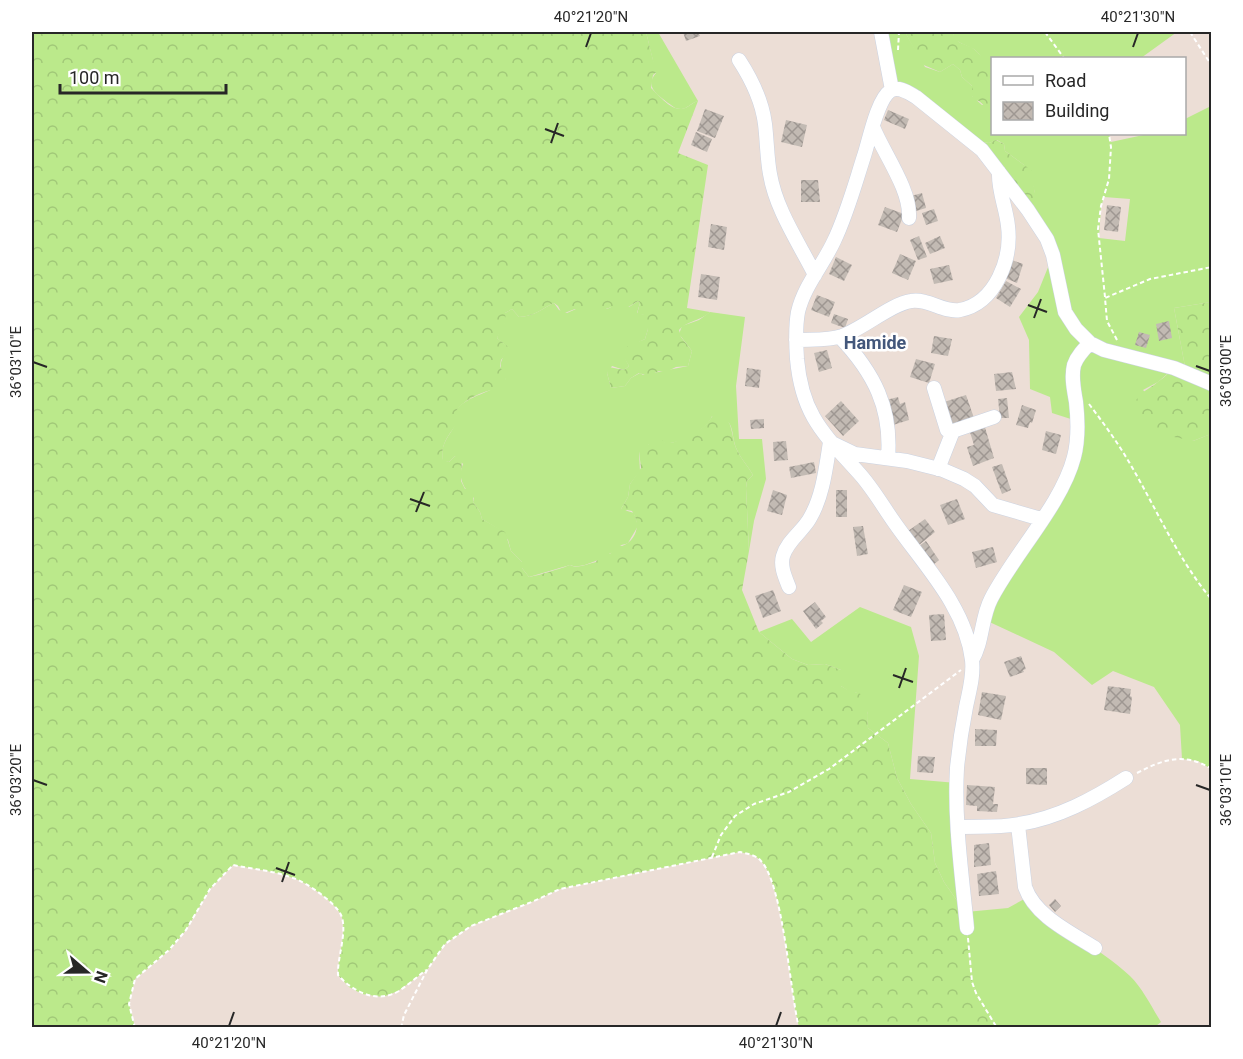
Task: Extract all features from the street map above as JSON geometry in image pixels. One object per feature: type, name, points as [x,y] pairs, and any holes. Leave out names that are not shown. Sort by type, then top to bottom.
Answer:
[{"type":"street","points":[[881,32],[892,90]]},
{"type":"street","points":[[739,60],[758,96],[765,122],[770,175],[777,198],[815,275]]},
{"type":"street","points":[[967,928],[958,827],[957,771],[960,740],[971,682],[972,660],[965,634],[943,588],[875,493],[813,419],[804,401],[799,374],[796,340],[799,312],[805,292],[834,241],[883,99],[892,90],[906,91],[981,150],[1028,210],[1047,239],[1053,255],[1065,312],[1076,329],[1090,343],[1104,350],[1174,368],[1212,384]]},
{"type":"street","points":[[873,127],[905,192],[909,205],[909,218]]},
{"type":"street","points":[[796,340],[840,337],[864,326],[900,304],[913,300],[958,311],[982,301],[999,277],[1008,247],[1009,229],[998,186],[999,172]]},
{"type":"street","points":[[840,337],[853,351],[879,392],[888,426],[888,458]]},
{"type":"street","points":[[972,660],[990,602],[1069,473],[1075,455],[1078,430],[1072,379],[1074,365],[1081,352],[1090,343]]},
{"type":"street","points":[[934,388],[947,430],[953,431],[994,417]]},
{"type":"street","points":[[938,469],[953,431]]},
{"type":"street","points":[[830,442],[855,454],[888,458],[938,469],[970,483],[993,505],[1041,519]]},
{"type":"street","points":[[789,587],[782,566],[783,555],[788,544],[810,519],[823,480],[830,442]]},
{"type":"street","points":[[958,827],[1018,825],[1063,812],[1126,778]]},
{"type":"street","points":[[1018,825],[1028,897],[1042,912],[1095,948]]},
{"type":"path","points":[[1045,32],[1063,57]]},
{"type":"path","points":[[1190,32],[1212,66]]},
{"type":"path","points":[[1109,135],[1111,147],[1109,179],[1098,229],[1107,321],[1124,355]]},
{"type":"path","points":[[1105,298],[1150,279],[1212,267]]},
{"type":"path","points":[[1086,398],[1126,457],[1198,585],[1212,600]]},
{"type":"path","points":[[712,858],[721,835],[735,816],[754,804],[789,792],[829,769],[972,660]]},
{"type":"path","points":[[1126,778],[1150,766],[1173,759],[1198,760],[1212,769]]},
{"type":"path","points":[[401,1028],[404,1015],[427,970],[445,944],[471,926],[534,902],[560,889],[740,852],[752,854],[762,861],[777,897],[799,1028]]},
{"type":"path","points":[[135,1028],[129,1004],[135,980],[170,950],[186,930],[210,889],[233,865],[295,878],[327,899],[341,915],[343,933],[337,961],[338,975],[349,987],[362,994],[383,997],[398,992],[427,970]]},
{"type":"path","points":[[967,928],[972,982],[997,1028]]},
{"type":"green space","points":[[32,32],[646,32],[653,60],[659,70],[653,75],[651,88],[675,108],[685,108],[698,101],[678,153],[708,165],[687,308],[710,312],[679,330],[681,337],[692,351],[688,366],[676,367],[666,372],[659,371],[648,376],[639,373],[625,386],[611,388],[607,373],[609,367],[624,370],[629,366],[622,354],[629,345],[645,339],[648,329],[643,325],[644,315],[637,314],[640,303],[638,301],[622,311],[611,307],[584,312],[575,309],[562,314],[554,303],[533,314],[519,317],[512,309],[505,313],[506,321],[497,338],[511,349],[501,360],[500,366],[508,384],[506,389],[486,392],[460,406],[456,411],[458,422],[444,444],[443,460],[449,462],[455,456],[462,458],[461,481],[465,489],[474,489],[473,502],[482,519],[505,532],[511,551],[522,562],[522,568],[529,577],[570,565],[579,566],[596,562],[600,554],[610,554],[617,544],[622,546],[631,540],[637,526],[635,516],[632,511],[623,512],[621,509],[628,497],[630,484],[641,468],[638,443],[645,442],[648,445],[658,437],[665,443],[676,441],[700,429],[714,413],[721,415],[729,422],[737,450],[753,475],[747,481],[746,488],[749,551],[742,590],[759,632],[792,659],[808,665],[825,664],[841,670],[841,686],[864,697],[868,707],[868,728],[888,743],[897,778],[931,833],[935,863],[944,882],[965,912],[972,982],[976,993],[997,1027],[799,1027],[785,939],[769,873],[761,861],[754,856],[740,852],[560,889],[471,926],[445,944],[427,970],[398,991],[383,997],[362,994],[349,987],[338,975],[343,921],[338,910],[327,899],[293,878],[233,865],[210,889],[186,930],[170,950],[135,979],[129,1004],[135,1027],[32,1027]]},
{"type":"green space","points":[[646,32],[658,32],[698,101],[683,109],[677,108],[657,94],[651,82],[656,73]]},
{"type":"green space","points":[[881,32],[905,32],[925,67],[940,72],[953,64],[960,70],[962,77],[972,86],[972,96],[982,105],[991,100],[991,135],[1109,135],[1111,142],[1143,135],[1186,135],[1186,118],[1211,106],[1211,302],[1174,308],[1186,372],[1174,368],[1158,382],[1143,390],[1193,441],[1211,434],[1211,769],[1198,761],[1182,759],[1180,725],[1154,687],[1113,671],[1092,685],[1054,652],[983,619],[1069,473],[1077,421],[1052,413],[1050,397],[1030,389],[1029,340],[1019,317],[1038,292],[1053,255],[1035,210],[1035,193],[1031,178],[1024,165],[1005,151],[1004,144],[997,140],[989,143],[982,142],[897,89]],"holes":[[[1104,197],[1130,199],[1125,241],[1099,238]]]},
{"type":"green space","points":[[905,32],[953,32],[957,41],[975,50],[989,66],[991,103],[988,109],[979,101],[974,100],[972,86],[953,64],[940,72],[919,63]]},
{"type":"green space","points":[[953,32],[1177,32],[1142,57],[991,57],[991,86],[979,54],[954,39]]},
{"type":"green space","points":[[996,140],[1004,144],[1005,151],[1031,170],[1035,210],[982,142],[989,143]]},
{"type":"green space","points":[[638,301],[640,303],[637,313],[645,315],[648,329],[645,339],[639,342],[625,358],[629,366],[624,370],[612,366],[607,373],[611,388],[625,386],[631,378],[640,373],[643,375],[688,366],[692,351],[679,334],[682,326],[699,320],[710,312],[745,317],[736,386],[739,439],[762,439],[766,479],[754,521],[749,551],[746,488],[747,481],[753,475],[737,450],[729,423],[712,416],[701,430],[688,437],[670,443],[654,443],[639,452],[640,471],[630,484],[628,497],[621,509],[634,513],[638,526],[628,543],[586,565],[570,565],[529,577],[522,568],[522,562],[511,551],[508,540],[500,530],[482,519],[473,502],[474,498],[462,483],[463,464],[455,456],[449,462],[443,461],[442,452],[455,423],[455,411],[467,401],[506,380],[501,364],[510,349],[497,338],[504,324],[505,313],[512,309],[519,317],[524,317],[554,303],[559,310],[567,313],[576,309],[629,307]]},
{"type":"green space","points":[[1211,302],[1211,434],[1193,441],[1174,437],[1143,424],[1133,413],[1138,397],[1174,368],[1186,372],[1174,308]]},
{"type":"green space","points":[[860,607],[911,627],[919,656],[910,779],[957,783],[966,912],[1008,908],[1028,897],[1052,919],[1118,965],[1135,981],[1161,1022],[1156,1026],[1147,1028],[997,1027],[976,993],[972,982],[965,912],[944,882],[935,863],[931,833],[897,778],[888,743],[868,728],[868,713],[856,692],[850,692],[841,686],[841,670],[825,664],[808,665],[792,659],[759,632],[792,619],[811,642]]},
{"type":"building","points":[[683,32],[698,32],[700,36],[686,41]]},
{"type":"building","points":[[705,109],[724,116],[715,138],[697,131]]},
{"type":"building","points":[[888,110],[909,119],[905,129],[884,120]]},
{"type":"building","points":[[786,120],[807,125],[802,147],[781,142]]},
{"type":"building","points":[[696,132],[712,139],[707,152],[691,145]]},
{"type":"building","points":[[801,180],[818,180],[820,202],[801,202]]},
{"type":"building","points":[[922,193],[926,208],[916,211],[911,196]]},
{"type":"building","points":[[1107,205],[1121,207],[1118,232],[1104,230]]},
{"type":"building","points":[[885,207],[904,214],[897,232],[878,225]]},
{"type":"building","points":[[934,209],[938,221],[926,225],[922,213]]},
{"type":"building","points":[[711,224],[727,227],[724,250],[708,247]]},
{"type":"building","points":[[919,236],[927,257],[918,260],[910,240]]},
{"type":"building","points":[[940,236],[945,248],[930,254],[925,243]]},
{"type":"building","points":[[900,254],[916,261],[908,280],[892,273]]},
{"type":"building","points":[[836,257],[852,265],[844,281],[829,274]]},
{"type":"building","points":[[1012,260],[1023,264],[1017,283],[1005,278]]},
{"type":"building","points":[[949,265],[953,280],[934,284],[930,269]]},
{"type":"building","points":[[701,274],[720,277],[717,300],[698,297]]},
{"type":"building","points":[[1006,281],[1021,289],[1010,307],[996,298]]},
{"type":"building","points":[[817,295],[835,302],[829,317],[811,310]]},
{"type":"building","points":[[834,314],[848,319],[845,328],[831,323]]},
{"type":"building","points":[[1169,321],[1172,338],[1159,341],[1156,324]]},
{"type":"building","points":[[1139,332],[1150,335],[1146,348],[1135,345]]},
{"type":"building","points":[[934,336],[952,339],[948,356],[931,353]]},
{"type":"building","points":[[827,350],[832,368],[819,372],[814,353]]},
{"type":"building","points":[[916,359],[935,364],[929,383],[910,377]]},
{"type":"building","points":[[747,368],[761,370],[759,388],[745,386]]},
{"type":"building","points":[[1012,372],[1016,389],[996,391],[994,374]]},
{"type":"building","points":[[966,395],[974,418],[952,426],[944,402]]},
{"type":"building","points":[[898,397],[900,404],[905,402],[909,420],[893,425],[886,400]]},
{"type":"building","points":[[1007,398],[1009,418],[1000,418],[998,399]]},
{"type":"building","points":[[841,401],[859,421],[843,436],[825,416]]},
{"type":"building","points":[[1022,405],[1036,410],[1028,428],[1016,425]]},
{"type":"building","points":[[764,419],[764,428],[751,429],[750,420]]},
{"type":"building","points":[[984,424],[994,458],[973,466],[967,447],[974,445],[969,429]]},
{"type":"building","points":[[1046,431],[1061,435],[1056,454],[1042,450]]},
{"type":"building","points":[[786,441],[788,460],[774,461],[773,442]]},
{"type":"building","points":[[814,462],[816,473],[791,478],[789,467]]},
{"type":"building","points":[[1002,464],[1011,490],[1002,494],[992,467]]},
{"type":"building","points":[[773,490],[787,495],[782,515],[767,511]]},
{"type":"building","points":[[836,490],[847,490],[847,517],[836,517]]},
{"type":"building","points":[[957,499],[965,519],[948,525],[940,505]]},
{"type":"building","points":[[925,519],[935,532],[919,545],[908,531]]},
{"type":"building","points":[[863,526],[868,554],[857,556],[853,527]]},
{"type":"building","points":[[926,541],[939,560],[933,565],[919,546]]},
{"type":"building","points":[[993,547],[997,562],[976,568],[972,552]]},
{"type":"building","points":[[904,585],[922,592],[911,617],[893,610]]},
{"type":"building","points":[[773,590],[781,611],[763,618],[755,596]]},
{"type":"building","points":[[815,602],[826,617],[816,629],[803,611]]},
{"type":"building","points":[[944,614],[946,640],[931,641],[929,615]]},
{"type":"building","points":[[1021,656],[1026,669],[1010,677],[1004,662]]},
{"type":"building","points":[[1108,686],[1131,689],[1130,714],[1104,710]]},
{"type":"building","points":[[982,692],[1006,696],[1001,720],[978,715]]},
{"type":"building","points":[[975,729],[997,730],[996,746],[975,746]]},
{"type":"building","points":[[918,756],[935,757],[933,773],[917,772]]},
{"type":"building","points":[[1026,768],[1047,768],[1047,785],[1026,784]]},
{"type":"building","points":[[967,785],[995,787],[993,804],[998,804],[997,812],[977,811],[977,806],[966,805]]},
{"type":"building","points":[[989,843],[991,865],[974,867],[974,845]]},
{"type":"building","points":[[996,871],[999,894],[979,896],[977,874]]},
{"type":"building","points":[[1055,899],[1061,906],[1055,912],[1049,905]]},
{"type":"district","name":"Hamide","points":[[875,342]]}]
